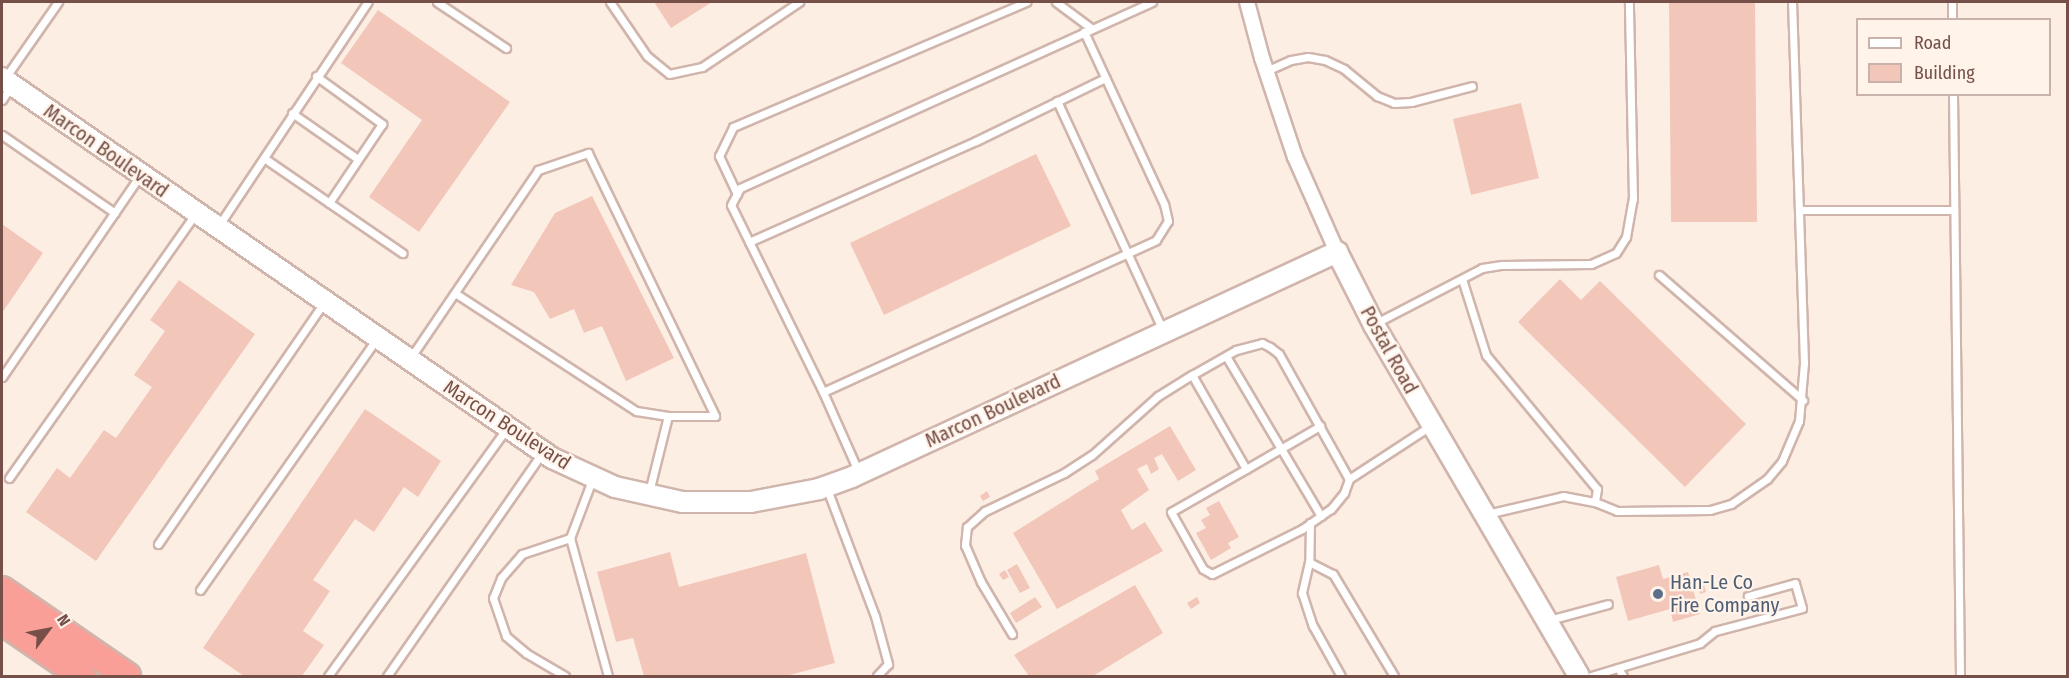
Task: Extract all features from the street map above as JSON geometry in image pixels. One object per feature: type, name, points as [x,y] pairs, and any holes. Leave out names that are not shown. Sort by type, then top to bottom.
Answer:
[{"type":"highway","points":[[2,590],[127,676]]},
{"type":"highway","points":[[2,621],[82,676]]},
{"type":"street","name":"Postal Road","points":[[1247,2],[1266,71],[1296,156],[1337,252],[1374,325],[1579,676]]},
{"type":"street","name":"Marcon Boulevard","points":[[5,86],[217,227],[543,451],[593,478],[648,496],[717,504],[752,502],[826,486],[859,474],[1337,252]]},
{"type":"lane","points":[[5,86],[58,2]]},
{"type":"lane","points":[[217,227],[316,76],[368,2]]},
{"type":"lane","points":[[436,2],[506,48]]},
{"type":"lane","points":[[610,2],[647,56],[669,74],[702,68],[798,2]]},
{"type":"lane","points":[[737,194],[720,156],[733,127],[1026,2]]},
{"type":"lane","points":[[1056,2],[1091,28]]},
{"type":"lane","points":[[859,474],[823,392],[731,205],[740,188],[1152,2]]},
{"type":"lane","points":[[1484,514],[1563,496],[1595,502],[1617,511],[1710,510],[1731,504],[1767,479],[1782,461],[1799,421],[1803,400],[1804,363],[1792,2]]},
{"type":"lane","points":[[1952,2],[1952,18]]},
{"type":"lane","points":[[1374,325],[1482,268],[1502,265],[1597,262],[1616,253],[1626,237],[1633,199],[1629,3]]},
{"type":"lane","points":[[823,392],[1156,240],[1168,221],[1164,204],[1083,32]]},
{"type":"lane","points":[[1266,71],[1299,58],[1325,60],[1344,69],[1377,96],[1395,103],[1411,102],[1472,86]]},
{"type":"lane","points":[[316,76],[382,124],[329,203]]},
{"type":"lane","points":[[749,242],[1105,78]]},
{"type":"lane","points":[[1953,96],[1960,676]]},
{"type":"lane","points":[[1057,101],[1164,332]]},
{"type":"lane","points":[[292,114],[358,159]]},
{"type":"lane","points":[[2,135],[115,213]]},
{"type":"lane","points":[[409,359],[538,170],[588,153],[715,416],[668,416],[636,411],[455,293]]},
{"type":"lane","points":[[264,158],[402,254]]},
{"type":"lane","points":[[2,377],[140,175]]},
{"type":"lane","points":[[1800,210],[1954,210]]},
{"type":"lane","points":[[9,478],[195,213]]},
{"type":"lane","points":[[1659,275],[1803,400]]},
{"type":"lane","points":[[1462,279],[1486,355],[1597,489],[1595,502]]},
{"type":"lane","points":[[158,544],[325,301]]},
{"type":"lane","points":[[200,590],[378,338]]},
{"type":"lane","points":[[1012,634],[981,582],[965,545],[967,527],[985,511],[1064,473],[1092,455],[1151,402],[1192,375],[1227,356],[1262,343],[1270,346],[1279,354],[1349,479]]},
{"type":"lane","points":[[1227,356],[1321,516]]},
{"type":"lane","points":[[1192,375],[1246,469]]},
{"type":"lane","points":[[648,496],[668,416]]},
{"type":"lane","points":[[1320,426],[1172,512],[1203,569],[1212,574],[1310,524],[1331,509],[1344,493],[1349,479],[1432,425]]},
{"type":"lane","points":[[328,676],[508,427]]},
{"type":"lane","points":[[387,676],[543,451]]},
{"type":"lane","points":[[593,478],[570,538],[608,676]]},
{"type":"lane","points":[[826,486],[874,616],[888,664],[878,676]]},
{"type":"lane","points":[[1310,524],[1309,562],[1302,593],[1313,626],[1341,676]]},
{"type":"lane","points":[[565,676],[526,653],[506,636],[493,598],[501,578],[522,554],[570,538]]},
{"type":"lane","points":[[1309,562],[1333,574],[1394,676]]},
{"type":"lane","points":[[1591,676],[1700,643],[1715,631],[1802,608],[1795,583],[1748,596]]},
{"type":"lane","points":[[1546,621],[1608,604]]},
{"type":"lane","points":[[1618,668],[1623,676]]},
{"type":"building","points":[[654,2],[712,2],[671,28]]},
{"type":"building","points":[[1669,2],[1755,2],[1757,222],[1671,222]]},
{"type":"building","points":[[378,10],[510,102],[419,232],[369,197],[422,120],[341,63]]},
{"type":"building","points":[[1521,103],[1539,178],[1471,195],[1453,119]]},
{"type":"building","points":[[1036,154],[1071,226],[884,315],[850,243]]},
{"type":"building","points":[[592,196],[674,358],[626,381],[602,326],[584,333],[574,309],[550,319],[534,292],[511,285],[555,213]]},
{"type":"building","points":[[2,224],[43,253],[2,313]]},
{"type":"building","points":[[1560,279],[1581,300],[1600,281],[1746,424],[1685,487],[1518,322]]},
{"type":"building","points":[[179,280],[255,334],[96,561],[26,512],[57,468],[70,478],[104,430],[116,438],[152,387],[134,375],[165,331],[150,320]]},
{"type":"building","points":[[365,409],[441,461],[418,497],[404,487],[374,532],[355,519],[313,580],[330,591],[303,631],[324,645],[302,676],[244,676],[203,648]]},
{"type":"building","points":[[1170,426],[1196,470],[1178,481],[1162,454],[1154,458],[1159,469],[1151,474],[1147,464],[1137,469],[1149,490],[1121,510],[1132,530],[1145,522],[1163,551],[1057,609],[1013,533],[1099,479],[1095,471]]},
{"type":"building","points":[[987,491],[990,497],[983,501],[980,496]]},
{"type":"building","points":[[1219,501],[1239,537],[1228,543],[1231,548],[1211,560],[1196,533],[1206,528],[1201,520],[1210,515],[1206,508]]},
{"type":"building","points":[[670,552],[679,587],[806,553],[835,663],[786,676],[644,676],[633,638],[616,642],[597,572]]},
{"type":"building","points":[[1017,564],[1030,588],[1020,593],[1007,570]]},
{"type":"building","name":"Han-Le Co Fire Company","points":[[1659,565],[1663,579],[1688,572],[1700,614],[1673,622],[1670,609],[1628,621],[1616,577]]},
{"type":"building","points":[[1005,570],[1009,577],[1003,580],[999,574]]},
{"type":"building","points":[[1703,581],[1706,592],[1700,594],[1697,582]]},
{"type":"building","points":[[1135,585],[1163,633],[1093,676],[1029,676],[1014,655]]},
{"type":"building","points":[[1035,597],[1042,607],[1016,623],[1010,613]]},
{"type":"building","points":[[1197,597],[1200,603],[1191,609],[1187,603]]},
{"type":"place","name":"Han-Le Co Fire Company","points":[[1658,594]]}]
